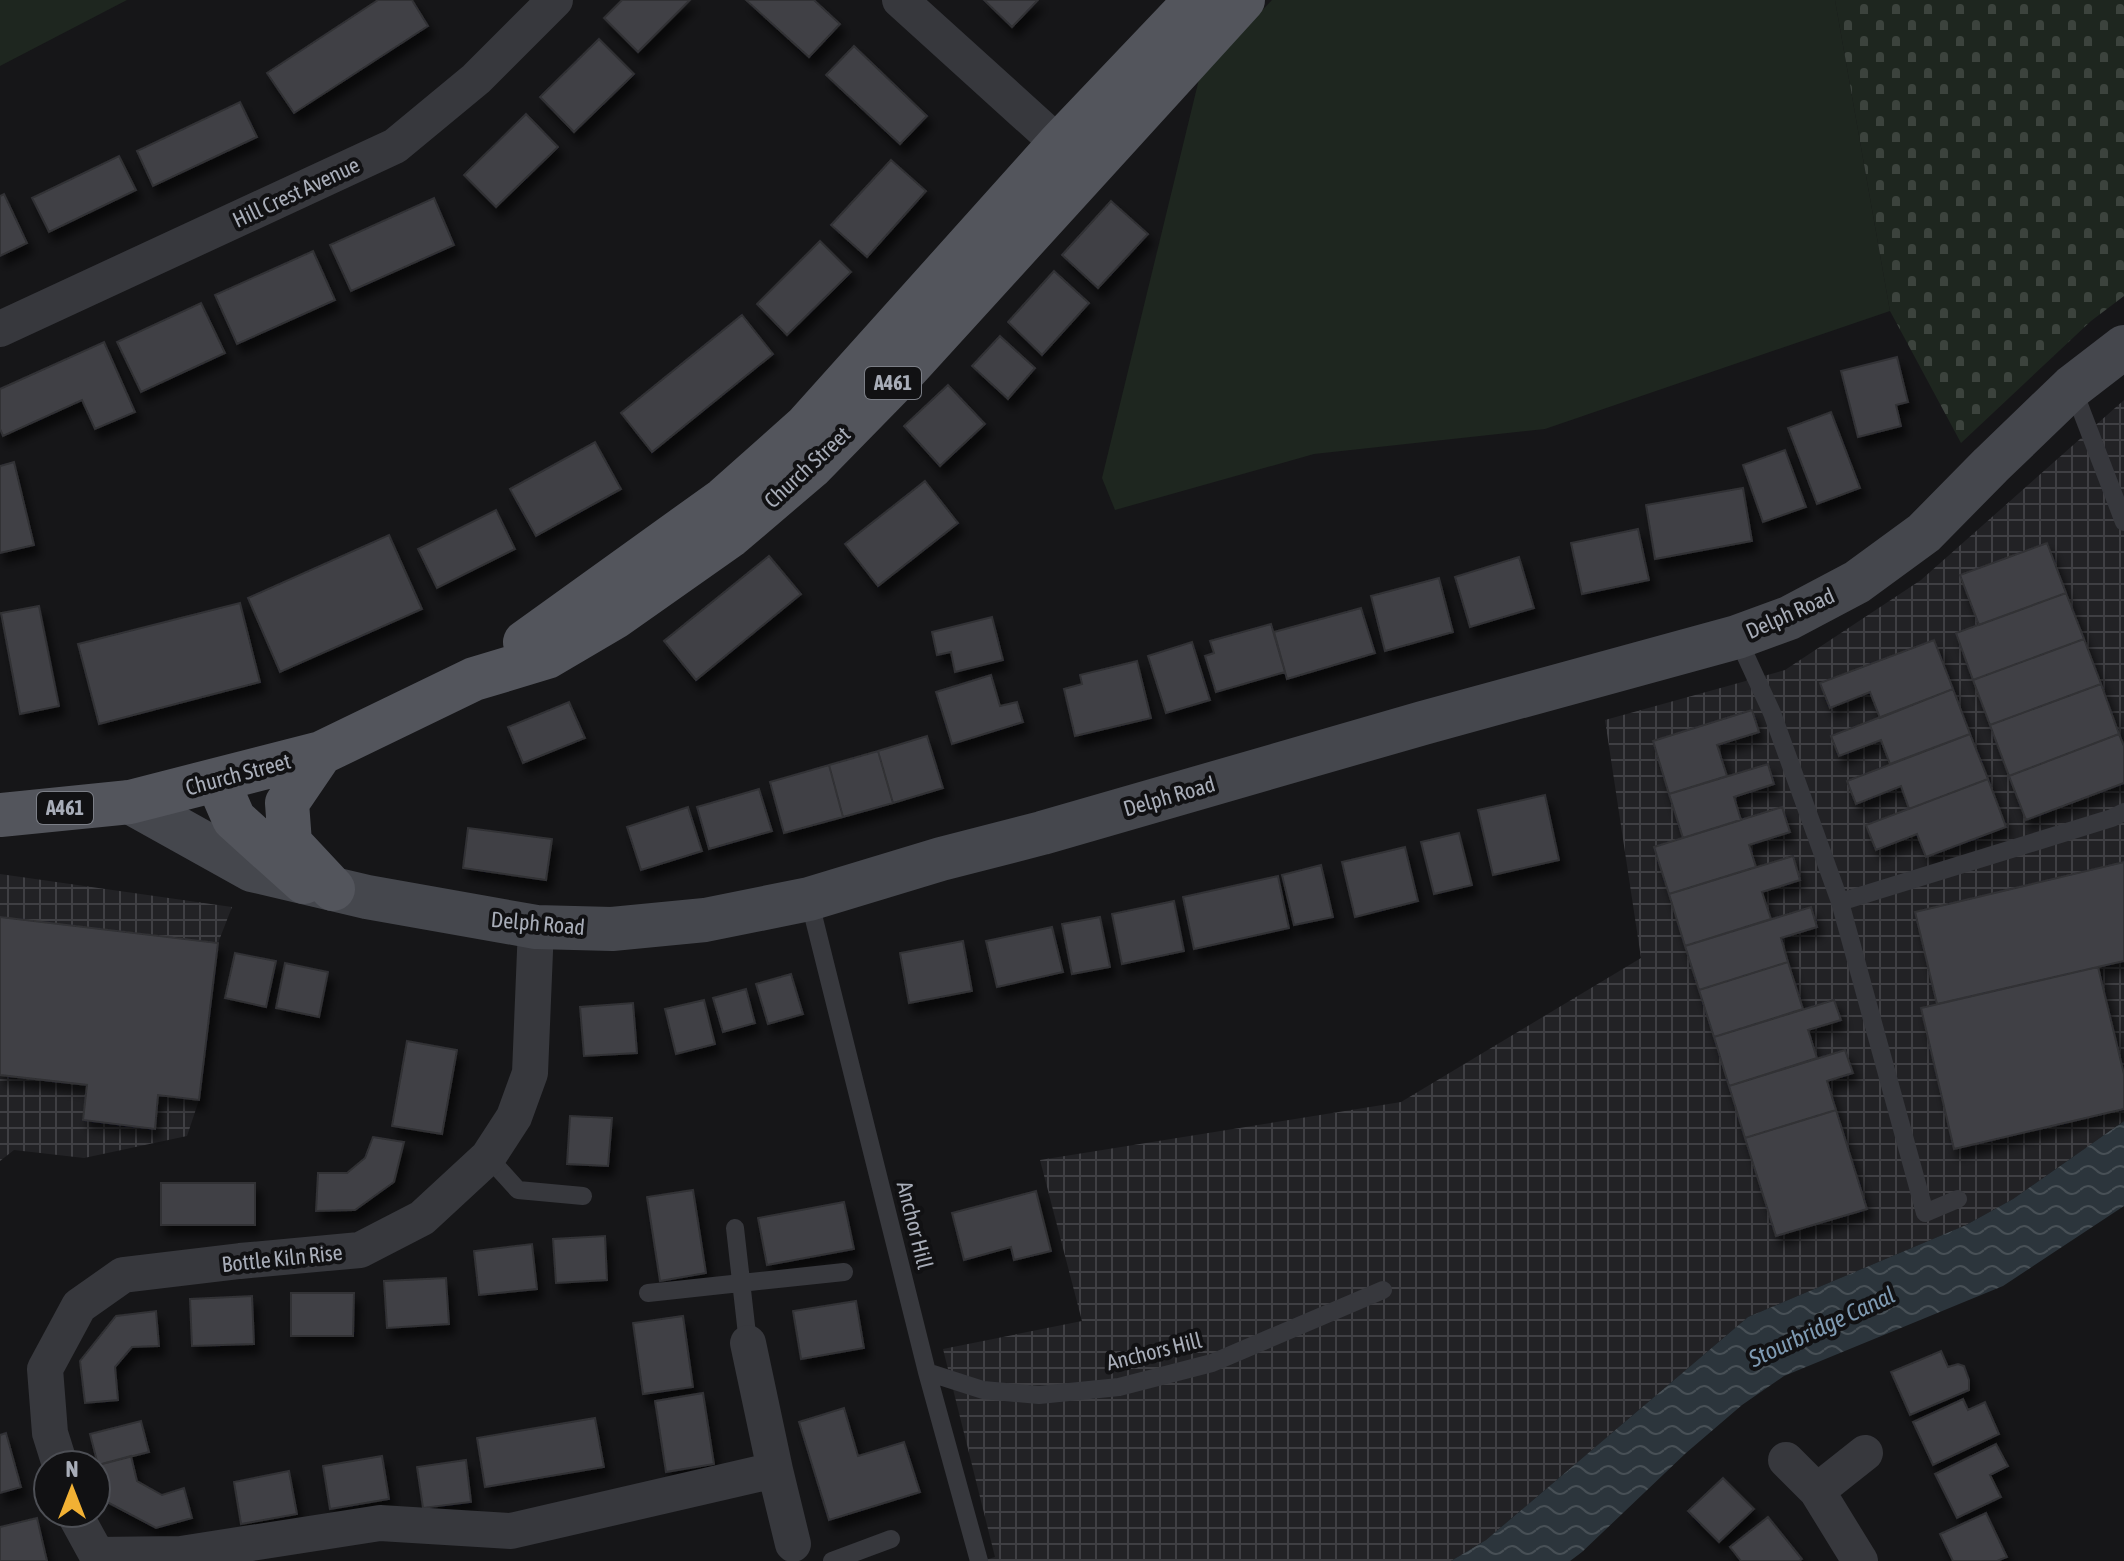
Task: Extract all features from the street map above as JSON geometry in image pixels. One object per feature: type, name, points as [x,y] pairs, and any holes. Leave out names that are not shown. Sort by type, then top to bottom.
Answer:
[{"type":"main road","name":"Church Street","points":[[474,679],[724,499],[806,426],[1059,144],[1196,0]]},
{"type":"main road","name":"Church Street","points":[[130,802],[321,753],[474,679],[547,657],[615,617],[730,536],[811,467],[903,373],[1243,0]]},
{"type":"main road","name":"Delph Road","points":[[130,802],[252,870],[318,886],[536,927],[612,929],[705,920],[809,899],[941,859],[1737,637],[1789,618],[1857,582],[1924,533],[2072,387],[2124,347]]},
{"type":"main road","points":[[318,886],[290,843],[287,803],[321,753]]},
{"type":"main road","points":[[217,780],[234,819],[318,886]]},
{"type":"main road","name":"A461","points":[[0,815],[130,802]]},
{"type":"street","name":"Hill Crest Avenue","points":[[0,329],[395,146],[476,79],[555,0]]},
{"type":"street","points":[[900,0],[1059,144]]},
{"type":"street","name":"Bottle Kiln Rise","points":[[55,1449],[50,1433],[45,1369],[79,1306],[123,1275],[360,1250],[422,1218],[488,1157],[514,1117],[530,1073],[536,927]]},
{"type":"street","points":[[748,1343],[796,1552]]},
{"type":"street","points":[[1817,1491],[1865,1453]]},
{"type":"street","points":[[1786,1460],[1817,1491],[1860,1561]]},
{"type":"street","points":[[83,1529],[97,1555],[181,1554],[380,1523],[511,1531],[775,1470]]},
{"type":"lane","points":[[2072,387],[2124,522]]},
{"type":"lane","points":[[1737,637],[1772,713],[1840,902],[1925,1213],[1958,1199]]},
{"type":"lane","points":[[1840,902],[2124,812]]},
{"type":"lane","name":"Anchor Hill","points":[[809,899],[927,1372],[979,1561]]},
{"type":"lane","points":[[488,1157],[518,1190],[583,1196]]},
{"type":"lane","points":[[735,1228],[748,1343]]},
{"type":"lane","points":[[648,1293],[844,1272]]},
{"type":"lane","name":"Anchors Hill","points":[[927,1372],[983,1390],[1039,1395],[1119,1387],[1212,1363],[1383,1290]]},
{"type":"lane","points":[[832,1561],[891,1539]]},
{"type":"shaded area","points":[[2124,400],[2124,1121],[2013,1199],[1966,1225],[1748,1317],[1486,1540],[1451,1561],[982,1561],[995,1557],[943,1349],[1082,1321],[1040,1160],[1401,1102],[1641,958],[1605,720],[1785,670],[1921,580]]},
{"type":"shaded area","points":[[0,874],[232,907],[218,943],[199,1100],[187,1136],[84,1158],[14,1150],[0,1161]]},
{"type":"green space","points":[[0,0],[127,0],[0,66]]},
{"type":"green space","points":[[1272,0],[1835,0],[1890,311],[1545,429],[1314,454],[1115,510],[1102,478],[1200,75]]},
{"type":"green space","points":[[1835,0],[2124,0],[2124,296],[2091,321],[1961,443],[1890,311]]},
{"type":"water","name":"Stourbridge Canal","points":[[2124,1121],[2124,1206],[2003,1286],[1784,1376],[1742,1405],[1686,1453],[1570,1561],[1451,1561],[1486,1540],[1748,1317],[1966,1225],[2013,1199]]},
{"type":"building","points":[[378,0],[412,0],[428,26],[294,113],[267,73]]},
{"type":"building","points":[[622,0],[690,0],[638,52],[604,18]]},
{"type":"building","points":[[746,0],[814,0],[840,24],[809,57]]},
{"type":"building","points":[[984,0],[1038,0],[1012,27]]},
{"type":"building","points":[[599,39],[634,74],[574,132],[540,97]]},
{"type":"building","points":[[854,46],[927,116],[900,144],[826,75]]},
{"type":"building","points":[[240,102],[257,137],[153,186],[137,151]]},
{"type":"building","points":[[526,114],[558,147],[496,207],[464,175]]},
{"type":"building","points":[[119,156],[136,190],[49,232],[32,198]]},
{"type":"building","points":[[891,160],[926,191],[867,257],[831,225]]},
{"type":"building","points":[[4,194],[27,243],[0,256],[0,196]]},
{"type":"building","points":[[434,198],[454,245],[351,291],[330,245]]},
{"type":"building","points":[[1111,201],[1148,234],[1098,288],[1062,255]]},
{"type":"building","points":[[820,241],[851,272],[787,335],[757,304]]},
{"type":"building","points":[[313,251],[335,300],[237,344],[215,295]]},
{"type":"building","points":[[1054,271],[1089,303],[1042,355],[1008,322]]},
{"type":"building","points":[[201,303],[225,353],[141,392],[117,342]]},
{"type":"building","points":[[742,315],[773,354],[652,452],[621,413]]},
{"type":"building","points":[[1000,336],[1035,368],[1008,399],[972,366]]},
{"type":"building","points":[[104,342],[135,412],[95,429],[82,400],[3,436],[0,429],[0,389]]},
{"type":"building","points":[[1897,357],[1908,402],[1896,405],[1901,426],[1858,437],[1841,371]]},
{"type":"building","points":[[948,385],[985,424],[940,466],[904,426]]},
{"type":"building","points":[[1831,412],[1860,488],[1817,504],[1788,428]]},
{"type":"building","points":[[595,442],[621,489],[536,536],[510,489]]},
{"type":"building","points":[[1785,450],[1806,507],[1763,522],[1743,465]]},
{"type":"building","points":[[14,462],[34,545],[0,553],[0,466]]},
{"type":"building","points":[[925,481],[958,523],[878,586],[845,544]]},
{"type":"building","points":[[1743,488],[1752,541],[1655,559],[1646,505]]},
{"type":"building","points":[[496,510],[515,549],[437,588],[418,549]]},
{"type":"building","points":[[1638,529],[1649,580],[1582,594],[1571,543]]},
{"type":"building","points":[[389,535],[422,609],[280,672],[248,598]]},
{"type":"building","points":[[2047,543],[2066,593],[1979,625],[1960,575]]},
{"type":"building","points":[[769,556],[801,594],[696,680],[664,641]]},
{"type":"building","points":[[1519,557],[1534,608],[1470,627],[1455,577]]},
{"type":"building","points":[[1439,578],[1453,632],[1385,651],[1371,596]]},
{"type":"building","points":[[2066,593],[2084,639],[1973,680],[1956,633]]},
{"type":"building","points":[[240,603],[260,682],[99,724],[78,644]]},
{"type":"building","points":[[39,606],[59,706],[20,714],[1,613]]},
{"type":"building","points":[[1361,608],[1375,653],[1287,679],[1274,632]]},
{"type":"building","points":[[992,617],[1003,660],[955,672],[951,652],[937,655],[932,632]]},
{"type":"building","points":[[1271,624],[1285,672],[1216,692],[1205,656],[1214,653],[1210,641]]},
{"type":"building","points":[[2084,639],[2101,684],[1990,725],[1973,680]]},
{"type":"building","points":[[1934,640],[1953,689],[1880,718],[1870,692],[1830,708],[1820,683]]},
{"type":"building","points":[[1192,642],[1210,700],[1166,713],[1148,656]]},
{"type":"building","points":[[1137,661],[1151,718],[1075,736],[1064,689],[1082,684],[1080,675]]},
{"type":"building","points":[[991,675],[1000,706],[1017,702],[1023,722],[952,744],[936,692]]},
{"type":"building","points":[[2101,684],[2119,734],[2009,776],[1990,725]]},
{"type":"building","points":[[1953,689],[1970,734],[1890,764],[1881,740],[1839,756],[1831,736]]},
{"type":"building","points":[[569,702],[585,738],[523,763],[508,727]]},
{"type":"building","points":[[1752,710],[1759,732],[1717,745],[1727,776],[1669,794],[1653,741]]},
{"type":"building","points":[[1970,734],[1988,779],[1909,809],[1901,786],[1856,804],[1847,781]]},
{"type":"building","points":[[2119,734],[2124,746],[2124,783],[2026,820],[2009,776]]},
{"type":"building","points":[[927,736],[943,788],[893,803],[878,751]]},
{"type":"building","points":[[878,751],[893,803],[843,817],[829,765]]},
{"type":"building","points":[[1768,764],[1774,784],[1734,797],[1741,820],[1683,838],[1669,794]]},
{"type":"building","points":[[829,765],[843,817],[784,833],[770,782]]},
{"type":"building","points":[[1988,779],[2006,827],[1926,857],[1917,834],[1876,850],[1866,825]]},
{"type":"building","points":[[759,789],[772,831],[709,849],[697,807]]},
{"type":"building","points":[[1545,795],[1559,860],[1493,875],[1478,810]]},
{"type":"building","points":[[688,807],[702,851],[641,870],[627,827]]},
{"type":"building","points":[[1782,807],[1790,832],[1749,845],[1756,867],[1669,894],[1654,847]]},
{"type":"building","points":[[468,828],[552,839],[546,880],[463,868]]},
{"type":"building","points":[[1459,833],[1472,885],[1434,894],[1421,842]]},
{"type":"building","points":[[1405,847],[1418,901],[1355,917],[1342,862]]},
{"type":"building","points":[[1793,856],[1800,880],[1762,892],[1771,919],[1685,946],[1669,894]]},
{"type":"building","points":[[2124,862],[2124,961],[1937,1004],[1915,912]]},
{"type":"building","points":[[1321,865],[1333,917],[1294,925],[1282,875]]},
{"type":"building","points":[[1278,876],[1289,928],[1194,949],[1183,897]]},
{"type":"building","points":[[1174,901],[1184,951],[1122,964],[1112,914]]},
{"type":"building","points":[[1811,907],[1817,927],[1781,938],[1788,962],[1699,990],[1685,946]]},
{"type":"building","points":[[0,917],[218,943],[199,1100],[158,1095],[155,1129],[83,1120],[87,1085],[0,1075]]},
{"type":"building","points":[[1100,917],[1110,967],[1072,974],[1062,924]]},
{"type":"building","points":[[1052,927],[1063,972],[997,987],[986,941]]},
{"type":"building","points":[[963,941],[972,991],[909,1003],[900,953]]},
{"type":"building","points":[[235,953],[276,961],[266,1007],[225,998]]},
{"type":"building","points":[[1788,962],[1803,1009],[1714,1037],[1699,990]]},
{"type":"building","points":[[285,963],[328,972],[319,1017],[276,1008]]},
{"type":"building","points":[[2098,967],[2124,1074],[2124,1109],[1954,1149],[1921,1008]]},
{"type":"building","points":[[791,974],[803,1014],[768,1024],[756,984]]},
{"type":"building","points":[[746,989],[755,1023],[723,1032],[713,998]]},
{"type":"building","points":[[704,1000],[715,1044],[676,1054],[665,1009]]},
{"type":"building","points":[[1834,1000],[1841,1020],[1808,1030],[1817,1058],[1729,1086],[1714,1037]]},
{"type":"building","points":[[633,1003],[637,1053],[584,1056],[580,1007]]},
{"type":"building","points":[[407,1041],[457,1050],[442,1134],[392,1126]]},
{"type":"building","points":[[1845,1050],[1853,1073],[1827,1081],[1836,1110],[1745,1138],[1729,1086]]},
{"type":"building","points":[[1836,1110],[1867,1209],[1776,1236],[1745,1138]]},
{"type":"building","points":[[570,1116],[612,1118],[608,1166],[567,1164]]},
{"type":"building","points":[[373,1137],[404,1142],[394,1182],[355,1210],[316,1211],[318,1173],[347,1173],[365,1158]]},
{"type":"building","points":[[161,1183],[255,1183],[255,1225],[161,1225]]},
{"type":"building","points":[[693,1190],[706,1273],[660,1281],[647,1197]]},
{"type":"building","points":[[1036,1191],[1051,1251],[1014,1260],[1011,1247],[964,1260],[952,1213]]},
{"type":"building","points":[[844,1202],[854,1249],[767,1265],[758,1218]]},
{"type":"building","points":[[605,1236],[607,1280],[556,1283],[553,1239]]},
{"type":"building","points":[[532,1244],[537,1289],[479,1295],[474,1251]]},
{"type":"building","points":[[446,1278],[449,1324],[387,1328],[384,1281]]},
{"type":"building","points":[[291,1293],[354,1293],[353,1336],[291,1336]]},
{"type":"building","points":[[252,1296],[254,1344],[192,1346],[190,1299]]},
{"type":"building","points":[[856,1301],[864,1348],[801,1359],[793,1311]]},
{"type":"building","points":[[156,1311],[159,1346],[132,1347],[115,1367],[118,1400],[85,1403],[80,1361],[116,1316]]},
{"type":"building","points":[[683,1316],[693,1387],[643,1394],[633,1323]]},
{"type":"building","points":[[1941,1351],[1948,1367],[1964,1366],[1969,1390],[1910,1415],[1891,1372]]},
{"type":"building","points":[[703,1393],[714,1464],[666,1472],[655,1401]]},
{"type":"building","points":[[1963,1399],[1968,1410],[1985,1402],[1999,1434],[1933,1465],[1913,1422]]},
{"type":"building","points":[[844,1408],[858,1456],[904,1442],[920,1492],[829,1520],[799,1422]]},
{"type":"building","points":[[595,1418],[604,1467],[485,1487],[477,1438]]},
{"type":"building","points":[[141,1421],[149,1452],[112,1461],[112,1449],[94,1449],[90,1434]]},
{"type":"building","points":[[6,1433],[21,1487],[0,1493],[0,1435]]},
{"type":"building","points":[[1996,1444],[2008,1466],[1990,1475],[2001,1497],[1957,1518],[1935,1474]]},
{"type":"building","points":[[131,1456],[137,1481],[162,1495],[184,1488],[192,1518],[156,1528],[112,1505],[112,1461]]},
{"type":"building","points":[[382,1456],[389,1499],[330,1509],[323,1466]]},
{"type":"building","points":[[466,1460],[471,1502],[423,1508],[417,1467]]},
{"type":"building","points":[[289,1471],[297,1514],[241,1524],[234,1482]]},
{"type":"building","points":[[1723,1478],[1754,1509],[1719,1542],[1688,1511]]},
{"type":"building","points":[[1986,1513],[2007,1557],[1997,1561],[1953,1561],[1940,1534]]},
{"type":"building","points":[[1768,1517],[1802,1559],[1741,1561],[1730,1547]]},
{"type":"building","points":[[32,1519],[32,1529],[40,1529],[47,1561],[0,1561],[0,1527]]}]
